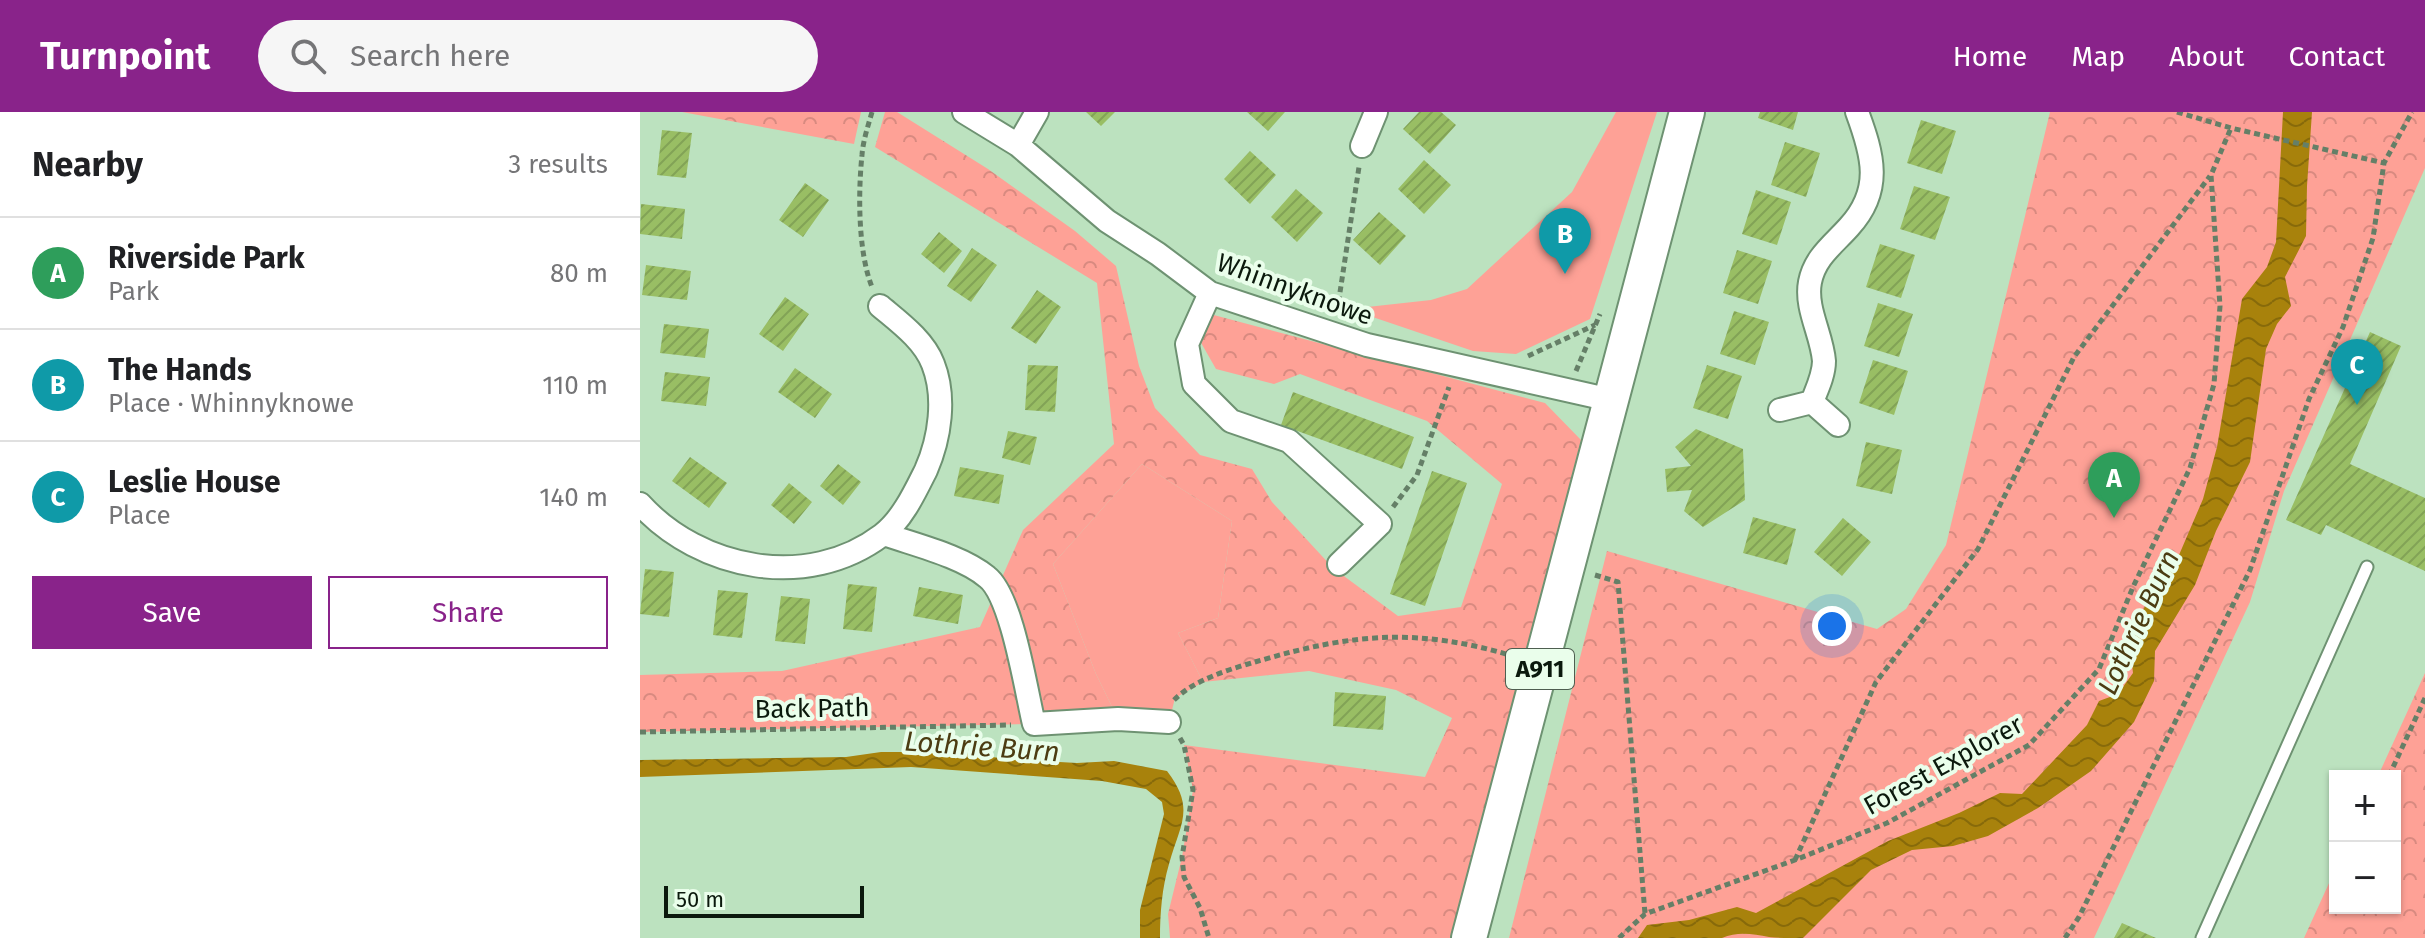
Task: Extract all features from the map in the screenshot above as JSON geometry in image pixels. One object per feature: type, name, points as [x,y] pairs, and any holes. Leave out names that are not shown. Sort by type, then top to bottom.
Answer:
[{"type":"main road","name":"A911","points":[[1469,938],[1687,112]]},
{"type":"street","name":"Whinnyknowe","points":[[964,112],[1018,145],[1107,221],[1210,293],[1367,345],[1611,400]]},
{"type":"street","points":[[1018,145],[1037,112]]},
{"type":"street","points":[[1362,146],[1376,112]]},
{"type":"street","points":[[1812,402],[1824,363],[1810,284],[1823,252],[1848,228],[1863,207],[1873,174],[1871,153],[1857,112]]},
{"type":"street","points":[[1210,293],[1187,344],[1194,384],[1231,421],[1289,441],[1380,524],[1339,564]]},
{"type":"street","points":[[640,504],[656,522],[678,538],[734,561],[766,568],[808,566],[840,557],[884,534],[916,491],[930,461],[938,433],[940,410],[939,382],[933,361],[920,343],[880,306]]},
{"type":"street","points":[[1780,410],[1812,402]]},
{"type":"street","points":[[1812,402],[1838,425]]},
{"type":"street","points":[[884,534],[970,566],[990,579],[1005,603],[1034,724],[1118,719],[1169,722]]},
{"type":"lane","points":[[2202,938],[2367,567]]},
{"type":"path","points":[[872,112],[862,153],[860,193],[865,270],[880,306]]},
{"type":"path","points":[[2177,112],[2231,128],[2384,163]]},
{"type":"path","points":[[2065,938],[2086,904],[2250,570],[2309,399],[2343,327],[2373,238],[2384,163],[2412,112]]},
{"type":"path","name":"Forest Explorer","points":[[1795,860],[1876,682],[1978,549],[2074,357],[2211,175],[2231,128]]},
{"type":"path","points":[[1335,324],[1362,146]]},
{"type":"path","name":"Forest Explorer","points":[[1619,938],[1645,914],[1887,823],[2029,745],[2099,669],[2133,587],[2190,468],[2214,384],[2220,306],[2211,175]]},
{"type":"path","points":[[1380,524],[1417,475],[1456,366]]},
{"type":"path","points":[[1567,568],[1618,582],[1645,914]]},
{"type":"path","points":[[1209,938],[1200,908],[1184,877],[1182,857],[1193,790],[1184,745],[1169,722],[1175,698],[1239,666],[1344,640],[1395,637],[1468,642],[1541,664]]},
{"type":"path","points":[[2392,770],[2425,698]]},
{"type":"path","name":"Back Path","points":[[640,732],[1034,724]]},
{"type":"green space","points":[[682,112],[861,112],[854,144]]},
{"type":"green space","points":[[885,112],[897,112],[988,169],[1075,231],[1116,266],[1139,366],[1155,408],[1200,455],[1252,469],[1272,502],[1333,568],[1398,616],[1461,607],[1502,484],[1427,421],[1300,374],[1274,384],[1216,369],[1200,341],[1210,314],[1545,403],[1581,440],[1453,938],[1170,938],[1168,914],[1182,857],[1193,790],[1184,745],[1425,777],[1452,718],[1396,690],[1309,671],[1203,682],[1178,633],[1218,618],[1232,521],[1142,464],[1053,564],[1096,674],[1118,719],[1034,724],[640,732],[640,675],[782,671],[980,627],[1023,530],[1114,444],[1097,283],[875,147]]},
{"type":"green space","points":[[1616,112],[1657,112],[1590,319],[1516,354],[1473,351],[1349,309],[1431,300],[1467,289],[1572,192]]},
{"type":"green space","points":[[2050,112],[2425,112],[2425,168],[2284,491],[2250,602],[2094,938],[1509,938],[1607,551],[1877,629],[1906,609],[1946,545]]},
{"type":"green space","points":[[1142,464],[1232,521],[1218,618],[1178,633],[1203,682],[1175,698],[1169,722],[1118,719],[1096,674],[1053,564]]},
{"type":"green space","points":[[2425,673],[2425,938],[2304,938],[2329,883],[2329,914],[2401,914],[2401,770],[2381,770]]},
{"type":"water","name":"Lothrie Burn","points":[[2283,112],[2312,112],[2306,236],[2285,277],[2291,306],[2277,324],[2266,349],[2250,462],[2216,531],[2195,585],[2155,651],[2154,681],[2134,722],[2091,771],[2038,808],[1988,836],[1953,846],[1912,850],[1871,870],[1803,938],[1734,934],[1722,938],[1638,938],[1647,925],[1689,920],[1737,907],[1756,913],[1888,841],[2000,793],[2022,794],[2087,725],[2099,701],[2118,694],[2133,673],[2129,639],[2144,608],[2179,555],[2203,499],[2217,447],[2242,299],[2267,267],[2276,242]]},
{"type":"water","points":[[881,752],[956,752],[1077,763],[1114,761],[1167,771],[1181,796],[1183,817],[1165,882],[1160,938],[1140,938],[1140,910],[1164,814],[1162,802],[1146,789],[1102,781],[911,767],[640,777],[640,760],[846,757]]},
{"type":"building","points":[[1086,112],[1115,112],[1101,126]]},
{"type":"building","points":[[1247,112],[1285,112],[1268,131]]},
{"type":"building","points":[[1419,112],[1441,112],[1456,125],[1430,154],[1403,129]]},
{"type":"building","points":[[1760,112],[1798,112],[1793,130],[1758,118]]},
{"type":"building","points":[[1921,120],[1956,131],[1942,174],[1907,163]]},
{"type":"building","points":[[662,130],[692,133],[686,178],[657,175]]},
{"type":"building","points":[[1785,142],[1820,153],[1806,197],[1771,185]]},
{"type":"building","points":[[1250,151],[1276,175],[1250,204],[1224,179]]},
{"type":"building","points":[[1424,160],[1451,185],[1424,214],[1398,189]]},
{"type":"building","points":[[805,183],[829,200],[803,237],[779,220]]},
{"type":"building","points":[[1914,186],[1950,197],[1935,240],[1900,229]]},
{"type":"building","points":[[1296,189],[1323,213],[1297,242],[1271,217]]},
{"type":"building","points":[[1756,190],[1791,202],[1777,245],[1742,234]]},
{"type":"building","points":[[641,204],[685,209],[682,239],[640,234]]},
{"type":"building","points":[[1379,212],[1406,236],[1380,265],[1353,240]]},
{"type":"building","points":[[939,232],[962,251],[944,273],[921,254]]},
{"type":"building","points":[[1880,244],[1915,255],[1901,298],[1866,287]]},
{"type":"building","points":[[972,248],[997,265],[971,302],[947,286]]},
{"type":"building","points":[[1737,250],[1772,261],[1758,304],[1723,293]]},
{"type":"building","points":[[646,265],[691,271],[687,300],[642,295]]},
{"type":"building","points":[[1037,290],[1061,307],[1036,344],[1011,328]]},
{"type":"building","points":[[785,297],[809,314],[783,351],[759,334]]},
{"type":"building","points":[[1878,303],[1913,314],[1899,357],[1864,346]]},
{"type":"building","points":[[1734,311],[1769,322],[1755,365],[1720,354]]},
{"type":"building","points":[[664,324],[709,329],[705,358],[660,353]]},
{"type":"building","points":[[2370,332],[2401,346],[2350,464],[2425,498],[2425,571],[2326,525],[2321,535],[2286,520]]},
{"type":"building","points":[[1873,360],[1908,371],[1894,415],[1859,403]]},
{"type":"building","points":[[1028,365],[1058,366],[1055,412],[1025,410]]},
{"type":"building","points":[[1707,365],[1742,376],[1728,419],[1693,408]]},
{"type":"building","points":[[795,368],[832,394],[815,418],[778,392]]},
{"type":"building","points":[[665,372],[710,377],[706,406],[661,401]]},
{"type":"building","points":[[1293,392],[1414,437],[1402,469],[1281,425]]},
{"type":"building","points":[[1696,429],[1743,449],[1745,500],[1703,527],[1684,511],[1692,490],[1667,492],[1665,469],[1691,466],[1675,447]]},
{"type":"building","points":[[1008,431],[1037,437],[1030,465],[1002,458]]},
{"type":"building","points":[[1866,442],[1902,450],[1892,494],[1856,486]]},
{"type":"building","points":[[690,457],[727,483],[709,508],[672,481]]},
{"type":"building","points":[[838,464],[861,482],[843,505],[820,486]]},
{"type":"building","points":[[960,467],[1004,475],[999,504],[954,496]]},
{"type":"building","points":[[1432,471],[1467,483],[1425,606],[1390,594]]},
{"type":"building","points":[[789,483],[812,502],[794,524],[771,505]]},
{"type":"building","points":[[1753,517],[1796,529],[1787,565],[1743,553]]},
{"type":"building","points":[[1843,518],[1871,542],[1842,576],[1814,552]]},
{"type":"building","points":[[645,569],[674,572],[669,617],[640,614]]},
{"type":"building","points":[[848,584],[877,587],[872,632],[843,629]]},
{"type":"building","points":[[919,587],[963,595],[958,624],[913,616]]},
{"type":"building","points":[[718,590],[748,593],[742,638],[713,635]]},
{"type":"building","points":[[781,596],[810,599],[805,644],[775,641]]},
{"type":"building","points":[[1335,692],[1386,696],[1383,730],[1333,726]]},
{"type":"building","points":[[2122,923],[2156,938],[2114,938]]},
{"type":"place","name":"The Hands","points":[[1565,274]]},
{"type":"place","name":"Leslie House","points":[[2357,405]]},
{"type":"place","name":"Riverside Park","points":[[2114,518]]}]
